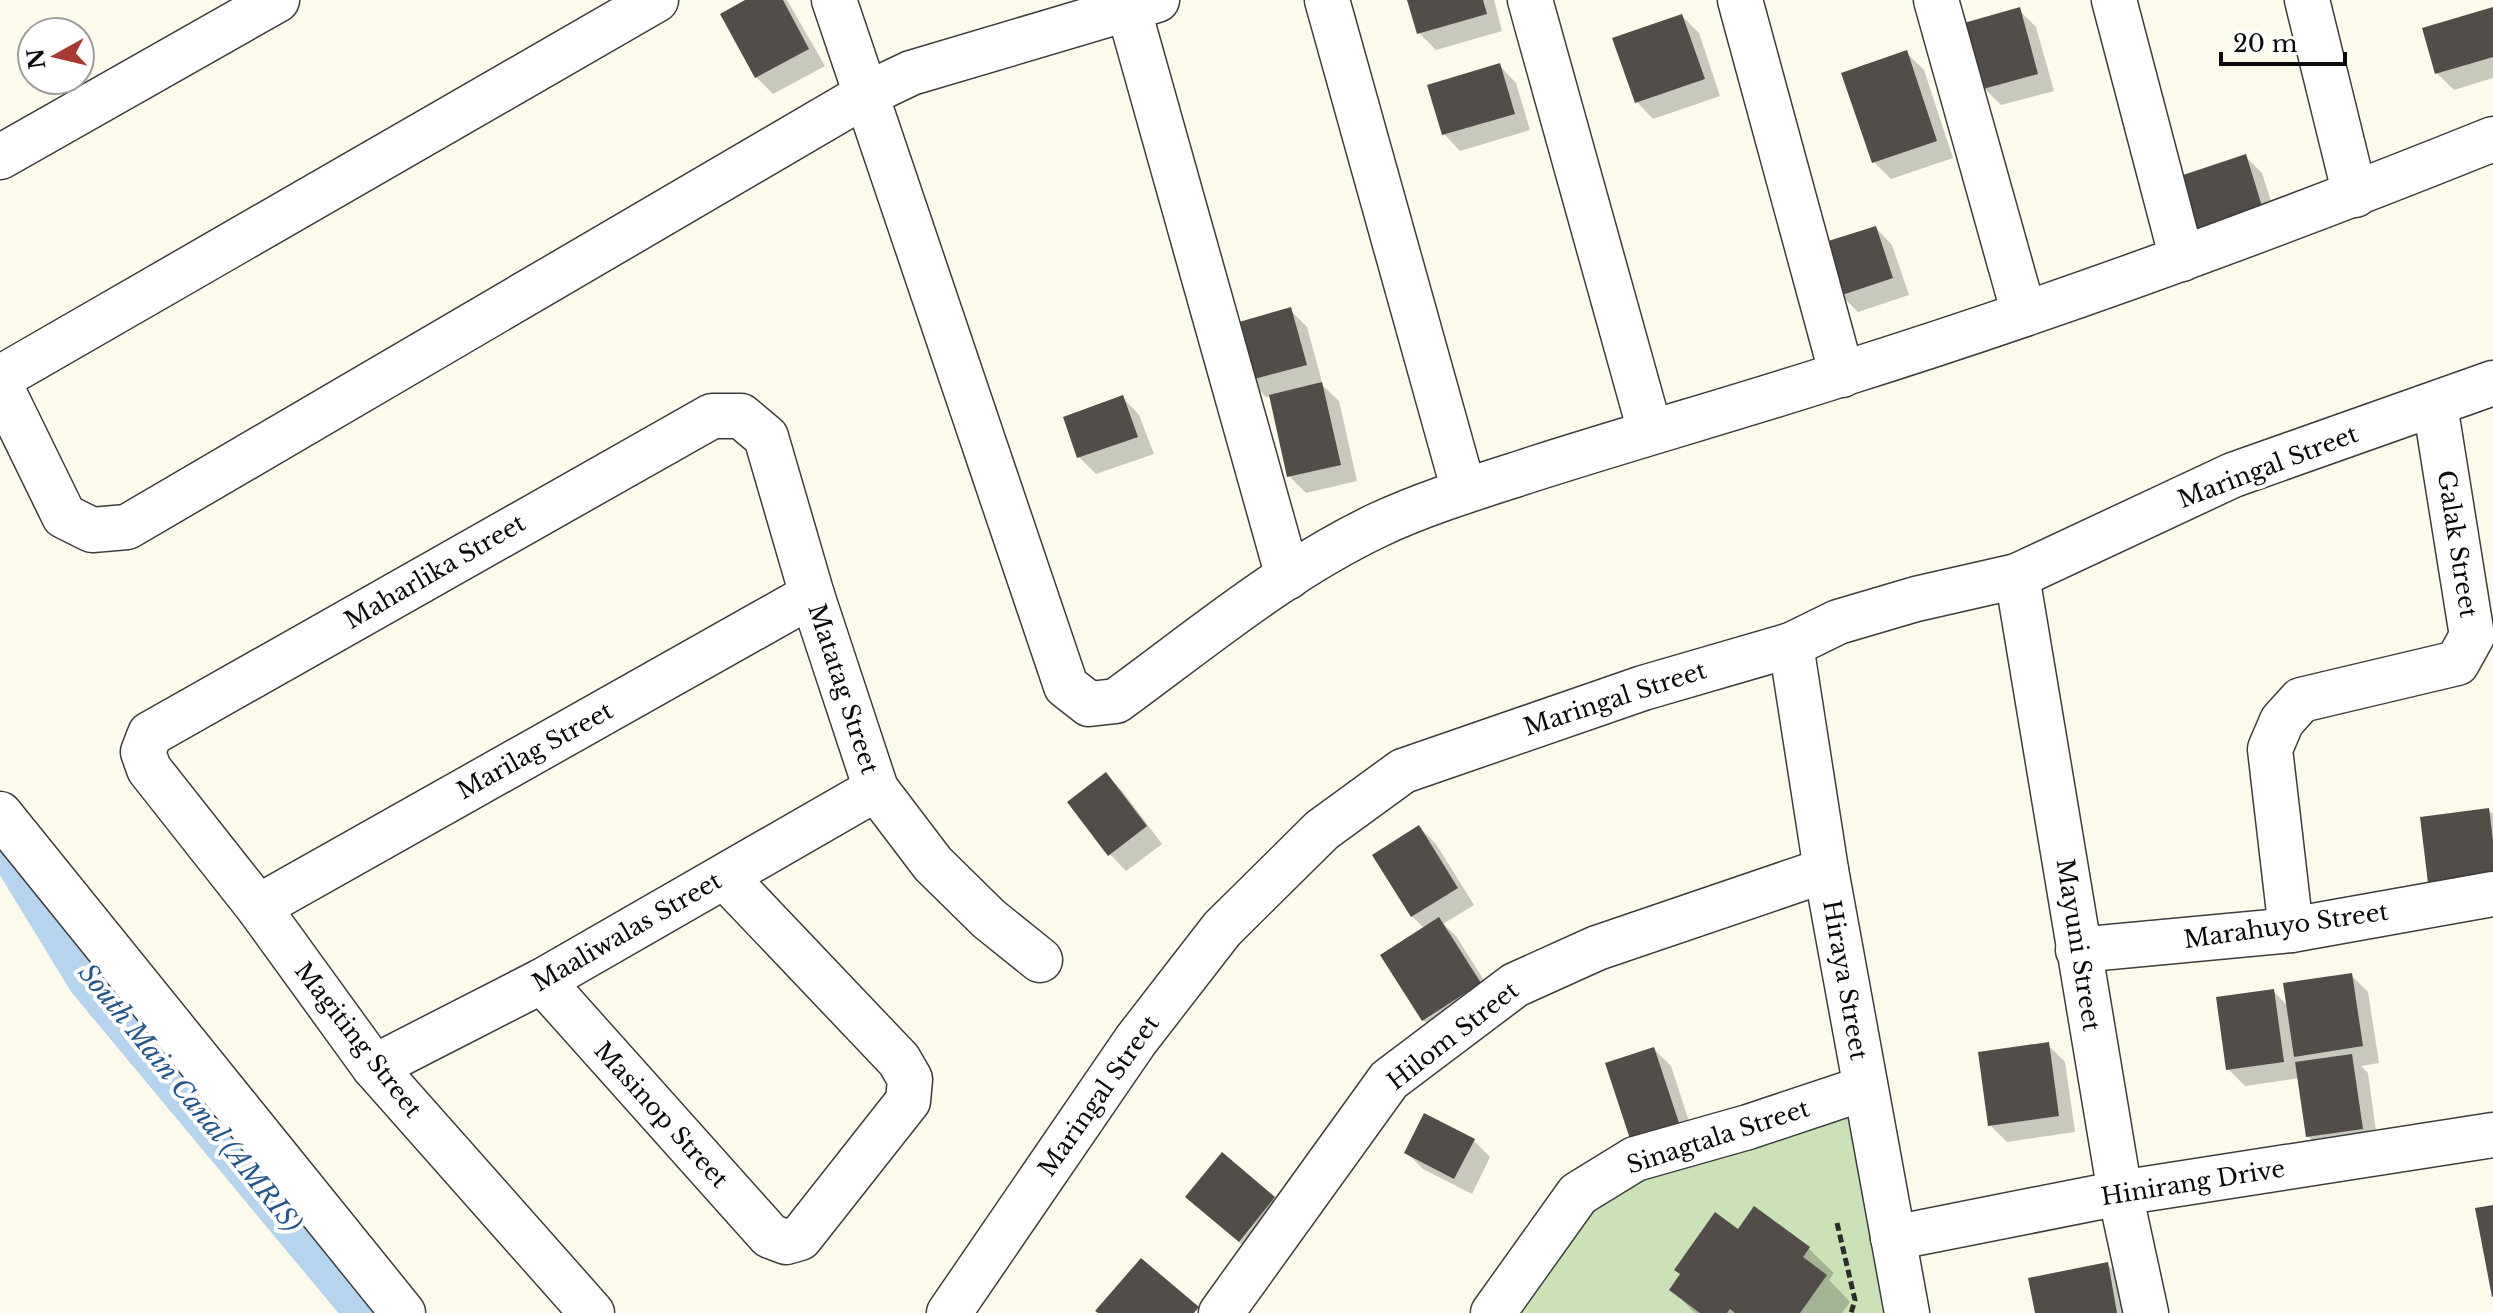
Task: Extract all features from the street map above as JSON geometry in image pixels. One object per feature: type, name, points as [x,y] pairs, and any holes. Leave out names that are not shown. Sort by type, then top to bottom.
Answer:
[{"type":"street","points":[[0,157],[277,0]]},
{"type":"street","points":[[0,378],[656,0]]},
{"type":"street","points":[[834,0],[1066,686],[1089,704],[1116,701],[1288,577],[1377,525],[1464,491],[1650,431],[1842,375],[2024,314],[2355,195],[2493,139]]},
{"type":"street","points":[[1327,0],[1464,491]]},
{"type":"street","points":[[1530,0],[1650,431]]},
{"type":"street","points":[[1740,0],[1842,375]]},
{"type":"street","points":[[1936,0],[2024,314]]},
{"type":"street","points":[[2114,0],[2182,259]]},
{"type":"street","points":[[2307,0],[2355,195]]},
{"type":"street","points":[[0,385],[64,516],[92,530],[127,527],[867,94],[911,73],[1137,3],[1288,577]]},
{"type":"street","name":"Maringal Street","points":[[949,1313],[1136,1040],[1222,929],[1322,830],[1403,771],[1643,688],[1791,645],[1838,622],[1916,599],[2017,576],[2233,475],[2493,383]]},
{"type":"street","name":"Galak Street","points":[[2291,930],[2270,749],[2282,721],[2301,700],[2457,663],[2472,636],[2435,405]]},
{"type":"street","name":"Maharlika Street","points":[[143,752],[150,734],[712,416],[741,416]]},
{"type":"street","name":"Matatag Street","points":[[741,416],[766,437],[812,595],[876,789],[933,864],[989,919],[1040,960]]},
{"type":"street","name":"Mayuni Street","points":[[2017,576],[2120,1193],[2146,1313]]},
{"type":"street","name":"Marilag Street","points":[[258,907],[812,595]]},
{"type":"street","name":"Hiraya Street","points":[[1791,645],[1826,870],[1907,1313]]},
{"type":"street","name":"Magiting Street","points":[[143,752],[149,769],[258,907],[374,1067],[592,1313]]},
{"type":"street","name":"Maaliwalas Street","points":[[374,1067],[542,981],[876,789]]},
{"type":"street","points":[[0,814],[403,1313]]},
{"type":"street","name":"Hilom Street","points":[[1221,1313],[1389,1080],[1515,985],[1597,948],[1826,870]]},
{"type":"street","name":"Masinop Street","points":[[542,981],[770,1236],[786,1242],[800,1238],[908,1101],[910,1079],[899,1060],[725,877]]},
{"type":"street","name":"Marahuyo Street","points":[[2078,950],[2291,930],[2493,894]]},
{"type":"street","name":"Sinagtala Street","points":[[1493,1313],[1578,1194],[1635,1159],[1748,1127],[1865,1088]]},
{"type":"street","name":"Hinirang Drive","points":[[1893,1238],[2120,1193],[2493,1135]]},
{"type":"path","points":[[1837,1223],[1855,1300],[1851,1313]]},
{"type":"green space","points":[[1856,1115],[1892,1313],[1513,1313],[1553,1248],[1632,1176]]},
{"type":"building","points":[[745,0],[783,0],[809,49],[755,78],[720,14]]},
{"type":"building","points":[[1407,0],[1483,0],[1487,14],[1417,34]]},
{"type":"building","points":[[2020,7],[2038,74],[1983,89],[1964,23]]},
{"type":"building","points":[[2493,7],[2493,57],[2435,74],[2422,28]]},
{"type":"building","points":[[1682,14],[1705,79],[1635,103],[1612,38]]},
{"type":"building","points":[[1907,50],[1937,141],[1872,163],[1841,73]]},
{"type":"building","points":[[1500,63],[1515,114],[1442,135],[1427,85]]},
{"type":"building","points":[[2246,154],[2264,213],[2199,233],[2180,176]]},
{"type":"building","points":[[1876,226],[1893,278],[1839,296],[1822,243]]},
{"type":"building","points":[[1291,307],[1307,365],[1247,381],[1232,324]]},
{"type":"building","points":[[1322,382],[1341,465],[1287,477],[1269,395]]},
{"type":"building","points":[[1123,395],[1138,437],[1077,458],[1063,417]]},
{"type":"building","points":[[1106,772],[1147,826],[1108,856],[1067,802]]},
{"type":"building","points":[[2489,808],[2493,875],[2428,883],[2420,817]]},
{"type":"building","points":[[1419,825],[1458,888],[1411,917],[1372,855]]},
{"type":"building","points":[[1439,917],[1481,983],[1422,1021],[1380,955]]},
{"type":"building","points":[[2352,973],[2363,1046],[2294,1057],[2283,983]]},
{"type":"building","points":[[2274,989],[2284,1062],[2226,1070],[2216,997]]},
{"type":"building","points":[[2049,1042],[2059,1116],[1988,1126],[1978,1052]]},
{"type":"building","points":[[1654,1047],[1681,1129],[1632,1145],[1605,1063]]},
{"type":"building","points":[[2352,1054],[2363,1129],[2306,1137],[2295,1062]]},
{"type":"building","points":[[1424,1113],[1475,1139],[1454,1179],[1404,1153]]},
{"type":"building","points":[[1222,1152],[1275,1197],[1239,1242],[1185,1197]]},
{"type":"building","points":[[2493,1205],[2493,1297],[2492,1297],[2475,1208]]},
{"type":"building","points":[[1754,1206],[1810,1247],[1803,1257],[1827,1275],[1800,1313],[1735,1313],[1730,1309],[1727,1313],[1700,1313],[1669,1290],[1680,1274],[1674,1270],[1715,1212],[1738,1229]]},
{"type":"building","points":[[1141,1258],[1199,1307],[1194,1313],[1095,1311]]},
{"type":"building","points":[[2108,1262],[2117,1313],[2035,1313],[2028,1278]]},
{"type":"waterway","name":"South Main Canal (AMRIS)","points":[[8,846],[89,979],[367,1313]]}]
